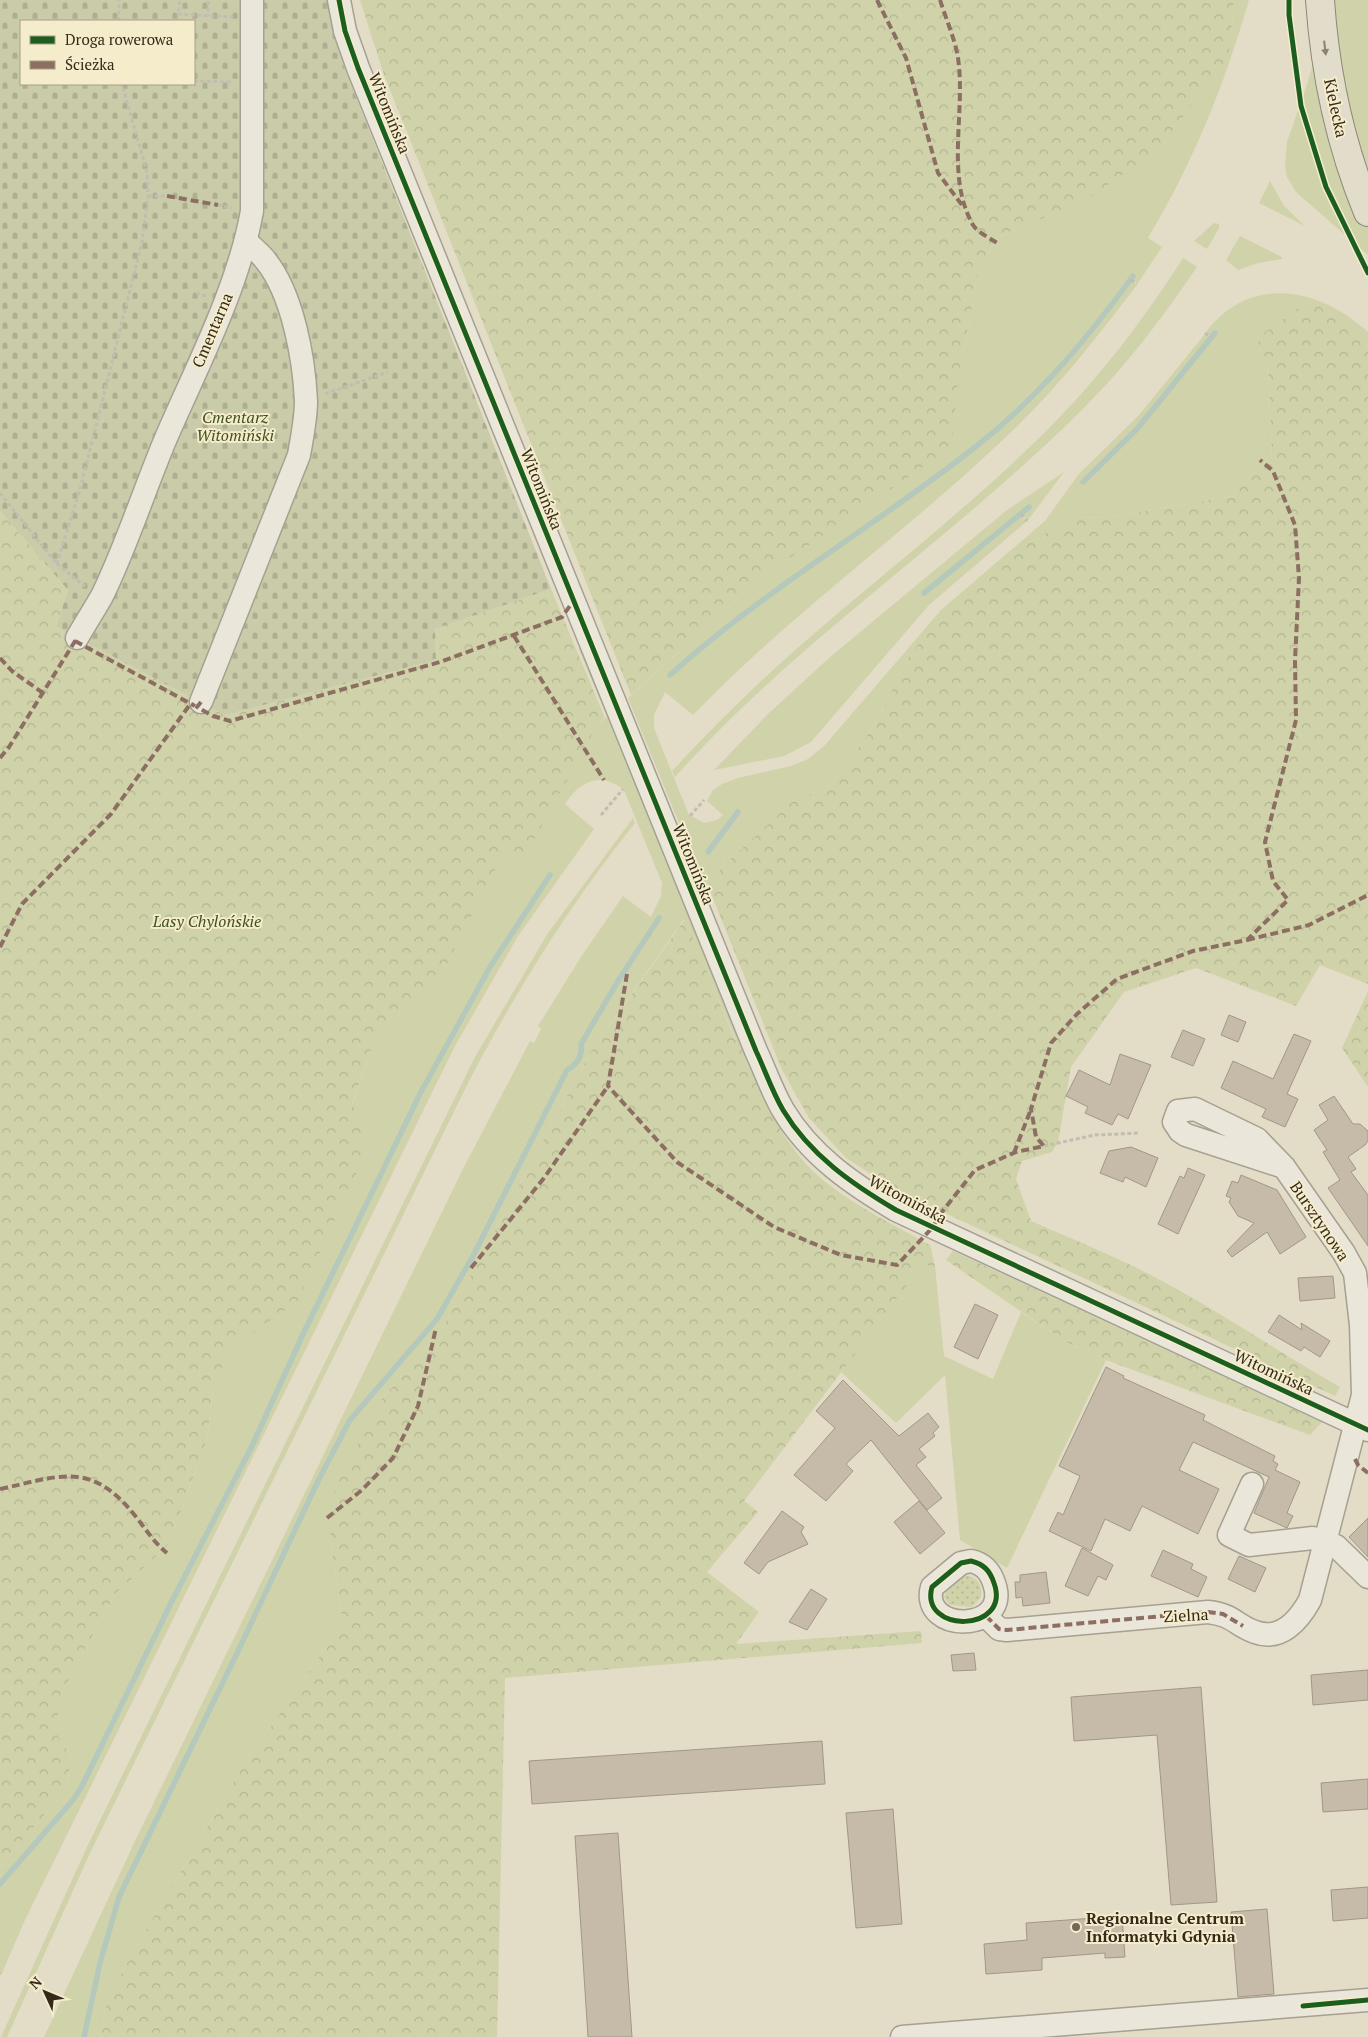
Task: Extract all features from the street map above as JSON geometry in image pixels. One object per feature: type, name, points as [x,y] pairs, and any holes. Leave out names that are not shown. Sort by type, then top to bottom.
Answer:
[{"type":"main road","name":"Kielecka","points":[[1320,0],[1332,94],[1340,131],[1368,212]]},
{"type":"street","name":"Witomińska","points":[[339,0],[345,31],[358,68],[742,1014],[784,1111],[806,1140],[829,1164],[863,1191],[896,1210],[1362,1427]]},
{"type":"street","name":"Cmentarna","points":[[77,638],[101,596],[128,537],[153,467],[225,300],[246,242],[252,212],[250,82],[252,9]]},
{"type":"street","points":[[201,702],[299,455],[305,424],[306,401],[296,331],[287,300],[267,262],[246,242]]},
{"type":"street","name":"Bursztynowa","points":[[1284,1167],[1344,1253],[1355,1273],[1362,1325],[1362,1427]]},
{"type":"street","name":"Zielna","points":[[986,1616],[999,1629],[1008,1630],[1208,1612],[1232,1618],[1256,1633],[1273,1634],[1289,1627],[1301,1616],[1310,1600],[1362,1427]]},
{"type":"street","points":[[1252,1484],[1228,1535],[1249,1545],[1313,1538],[1336,1546],[1368,1577]]},
{"type":"street","points":[[902,2037],[1368,2000]]},
{"type":"path","points":[[119,0],[119,20]]},
{"type":"path","points":[[180,1],[178,14],[208,16],[252,9]]},
{"type":"path","points":[[208,1],[208,16]]},
{"type":"path","points":[[195,81],[250,82]]},
{"type":"path","points":[[57,564],[82,482],[142,242],[148,196],[147,172],[122,85]]},
{"type":"path","points":[[148,196],[166,196]]},
{"type":"path","points":[[218,205],[232,208]]},
{"type":"path","points":[[1131,280],[1137,284]]},
{"type":"path","points":[[1206,333],[1211,337]]},
{"type":"path","points":[[306,401],[388,372]]},
{"type":"path","points":[[0,492],[57,564],[71,577],[101,596]]},
{"type":"path","points":[[1021,514],[1027,521]]},
{"type":"path","points":[[601,815],[623,789]]},
{"type":"path","points":[[690,816],[704,800]]},
{"type":"path","points":[[1044,1146],[1095,1135],[1140,1133]]},
{"type":"green space","name":"Cmentarz Witomiński","points":[[0,0],[327,0],[343,64],[551,589],[435,629],[436,660],[225,715],[56,627],[68,590],[0,511]]},
{"type":"green space","points":[[360,0],[1234,0],[1230,47],[1225,61],[1156,152],[1082,202],[997,237],[979,270],[959,375],[951,448],[758,580],[631,695],[383,72]]},
{"type":"green space","points":[[1234,0],[1249,0],[1229,63],[1194,152],[1148,238],[1162,247],[1138,283],[1132,280],[1137,285],[1076,362],[1027,417],[970,470],[769,642],[693,715],[665,692],[654,715],[654,728],[689,815],[704,823],[717,820],[723,815],[707,801],[713,790],[722,784],[738,778],[791,766],[808,759],[825,745],[941,610],[1045,521],[1078,475],[1139,415],[1205,334],[1211,337],[1206,332],[1224,313],[1244,301],[1264,294],[1286,293],[1308,297],[1329,305],[1349,317],[1368,332],[1368,346],[1319,307],[1257,338],[1268,366],[1272,454],[1233,496],[1110,517],[1075,518],[909,656],[874,726],[832,784],[792,802],[722,867],[706,889],[628,698],[758,580],[950,448],[959,375],[979,270],[997,237],[1082,202],[1230,47]]},
{"type":"green space","points":[[1331,0],[1368,0],[1368,255],[1296,192],[1287,177],[1285,166],[1287,142],[1307,85]]},
{"type":"green space","points":[[1270,181],[1284,206],[1305,226],[1259,203]]},
{"type":"green space","points":[[1214,223],[1219,224],[1219,228],[1207,249],[1194,241]]},
{"type":"green space","points":[[1240,236],[1282,257],[1282,259],[1258,263],[1238,270],[1226,260]]},
{"type":"green space","points":[[1183,258],[1197,267],[1130,358],[1105,386],[1054,437],[1000,486],[778,674],[725,724],[675,777],[672,771],[768,675],[979,494],[1057,420],[1096,377],[1133,331]]},
{"type":"green space","points":[[1304,304],[1319,306],[1368,346],[1368,984],[1320,965],[1296,1006],[1196,968],[1124,992],[1071,1067],[1058,1142],[1052,1152],[1022,1161],[1016,1179],[1031,1221],[1121,1260],[1194,1299],[1340,1387],[1335,1396],[894,1189],[846,1158],[809,1118],[782,1070],[708,886],[722,867],[792,802],[832,784],[874,726],[909,656],[941,614],[1023,545],[1075,518],[1110,517],[1233,496],[1272,454],[1268,366],[1257,338]]},
{"type":"green space","points":[[1064,472],[1028,520],[1020,514],[1026,522],[929,605],[811,742],[784,756],[714,770],[769,713],[829,658],[1007,510]]},
{"type":"green space","name":"Lasy Chylońskie","points":[[0,511],[68,590],[56,627],[225,715],[436,660],[435,629],[551,589],[605,718],[597,726],[525,856],[501,858],[440,978],[373,1044],[352,1104],[366,1129],[359,1168],[297,1302],[246,1337],[228,1353],[213,1389],[207,1439],[169,1544],[115,1594],[58,1700],[58,1736],[72,1757],[66,1789],[0,1867]]},
{"type":"green space","points":[[578,647],[584,650],[741,1037],[736,1040],[684,919],[590,1053],[443,1327],[378,1404],[330,1538],[343,1623],[242,1768],[136,1947],[107,2001],[101,2037],[44,2037],[135,1841],[464,1167],[530,1041],[534,1043],[541,1029],[538,1026],[581,957],[623,896],[651,917],[661,896],[662,883],[624,790],[615,784],[599,780],[591,781],[577,789],[565,804],[594,829],[518,936],[455,1046],[25,1920],[2,1973],[0,1972],[0,1867],[66,1789],[72,1757],[58,1736],[58,1700],[115,1594],[169,1544],[207,1439],[213,1389],[228,1353],[246,1337],[366,1129],[352,1105],[373,1044],[440,978],[501,857],[597,726],[607,717]]},
{"type":"green space","points":[[633,818],[635,823],[588,885],[545,949],[505,1015],[468,1083],[91,1851],[7,2037],[1,2037],[86,1849],[475,1057],[548,933]]},
{"type":"green space","points":[[685,919],[735,1040],[738,1039],[764,1098],[785,1136],[797,1153],[812,1170],[840,1193],[930,1245],[935,1266],[922,1265],[744,1501],[758,1512],[707,1572],[759,1612],[736,1644],[921,1631],[922,1643],[505,1678],[497,2037],[101,2037],[107,2001],[136,1947],[242,1768],[343,1623],[330,1538],[335,1488],[378,1404],[443,1327],[590,1053]]},
{"type":"green space","points":[[1368,991],[1368,1087],[1342,1048]]},
{"type":"green space","points":[[953,1251],[1322,1422],[1310,1435],[1106,1360],[1064,1341],[946,1260]]},
{"type":"green space","points":[[922,1264],[935,1266],[944,1356],[993,1379],[1021,1312],[1064,1341],[1106,1360],[1007,1568],[960,1540],[945,1375],[896,1423],[841,1372]]},
{"type":"green space","points":[[965,1575],[976,1579],[981,1588],[981,1597],[972,1607],[949,1605],[944,1597],[946,1592]]},
{"type":"building","points":[[1229,1015],[1246,1022],[1238,1042],[1221,1035]]},
{"type":"building","points":[[1183,1030],[1205,1039],[1193,1066],[1171,1057]]},
{"type":"building","points":[[1294,1034],[1311,1041],[1287,1094],[1298,1099],[1285,1127],[1262,1117],[1266,1109],[1221,1088],[1233,1061],[1273,1079]]},
{"type":"building","points":[[1120,1054],[1151,1065],[1128,1119],[1118,1114],[1112,1125],[1085,1113],[1088,1107],[1066,1096],[1079,1070],[1110,1085]]},
{"type":"building","points":[[1334,1096],[1353,1124],[1360,1124],[1368,1131],[1368,1141],[1365,1145],[1348,1157],[1356,1169],[1351,1172],[1368,1195],[1368,1246],[1328,1188],[1340,1180],[1323,1152],[1327,1150],[1314,1130],[1328,1120],[1319,1105]]},
{"type":"building","points":[[1131,1147],[1158,1158],[1146,1187],[1125,1177],[1123,1182],[1100,1173],[1109,1151]]},
{"type":"building","points":[[1188,1168],[1205,1175],[1178,1234],[1158,1224],[1180,1176],[1184,1178]]},
{"type":"building","points":[[1241,1175],[1277,1190],[1306,1237],[1280,1254],[1267,1232],[1232,1257],[1227,1251],[1254,1223],[1238,1216],[1229,1202],[1231,1198],[1226,1196],[1232,1181],[1238,1183]]},
{"type":"building","points":[[1333,1276],[1335,1298],[1300,1301],[1298,1278]]},
{"type":"building","points":[[975,1304],[998,1315],[978,1359],[954,1347]]},
{"type":"building","points":[[1279,1315],[1302,1330],[1301,1323],[1330,1341],[1320,1357],[1304,1347],[1301,1351],[1268,1332]]},
{"type":"building","points":[[1106,1367],[1124,1376],[1123,1378],[1205,1415],[1203,1420],[1275,1456],[1273,1461],[1278,1464],[1275,1470],[1300,1482],[1287,1513],[1293,1516],[1287,1528],[1254,1513],[1269,1477],[1193,1442],[1179,1470],[1219,1489],[1198,1534],[1142,1506],[1130,1531],[1105,1519],[1091,1551],[1049,1531],[1058,1512],[1063,1515],[1080,1476],[1059,1466]]},
{"type":"building","points":[[843,1380],[899,1436],[928,1413],[939,1427],[933,1433],[935,1436],[919,1449],[926,1457],[916,1465],[942,1498],[927,1510],[871,1440],[846,1464],[853,1471],[826,1501],[794,1475],[835,1428],[816,1411]]},
{"type":"building","points":[[919,1501],[945,1533],[920,1554],[894,1522]]},
{"type":"building","points":[[782,1511],[804,1527],[801,1532],[808,1544],[768,1562],[759,1574],[744,1563]]},
{"type":"building","points":[[1368,1518],[1368,1557],[1349,1537]]},
{"type":"building","points":[[1082,1548],[1113,1565],[1106,1580],[1098,1576],[1088,1596],[1065,1586]]},
{"type":"building","points":[[1163,1550],[1193,1564],[1191,1569],[1207,1577],[1198,1597],[1151,1576]]},
{"type":"building","points":[[1239,1556],[1266,1568],[1255,1592],[1228,1579]]},
{"type":"building","points":[[1046,1572],[1050,1603],[1023,1606],[1022,1597],[1016,1598],[1015,1582],[1020,1582],[1020,1575]]},
{"type":"building","points":[[811,1589],[827,1599],[807,1630],[789,1622]]},
{"type":"building","points":[[974,1653],[976,1670],[953,1671],[951,1655]]},
{"type":"building","points":[[1368,1670],[1368,1700],[1313,1705],[1311,1675]]},
{"type":"building","points":[[1201,1687],[1217,1902],[1171,1905],[1157,1735],[1074,1741],[1071,1697]]},
{"type":"building","points":[[822,1741],[825,1784],[532,1804],[529,1761]]},
{"type":"building","points":[[1368,1779],[1368,1809],[1323,1812],[1321,1783]]},
{"type":"building","points":[[893,1809],[902,1924],[856,1928],[846,1813]]},
{"type":"building","points":[[618,1833],[632,2037],[588,2037],[575,1836]]},
{"type":"building","points":[[1368,1887],[1368,1918],[1333,1921],[1331,1890]]},
{"type":"building","points":[[1267,1909],[1274,1994],[1238,1997],[1231,1912]]},
{"type":"building","points":[[1122,1916],[1125,1957],[1105,1958],[1105,1953],[1042,1958],[1042,1970],[986,1974],[984,1944],[1027,1940],[1026,1923]]},
{"type":"waterway","points":[[670,675],[706,644],[781,586],[936,477],[997,429],[1040,389],[1060,367],[1098,323],[1133,276]]},
{"type":"waterway","points":[[1083,482],[1137,429],[1215,333]]},
{"type":"waterway","points":[[924,593],[1029,507]]},
{"type":"waterway","points":[[708,852],[738,812]]},
{"type":"waterway","points":[[0,1884],[73,1800],[81,1788],[172,1601],[252,1446],[304,1332],[421,1092],[490,967],[550,875]]},
{"type":"waterway","points":[[84,2037],[100,1963],[119,1897],[319,1479],[350,1420],[437,1319],[473,1256],[567,1070],[579,1059],[581,1044],[618,981],[659,918]]},
{"type":"marked path","points":[[877,0],[906,58],[938,173],[962,205]]},
{"type":"marked path","points":[[940,0],[953,36],[958,58],[960,79],[958,143],[960,186],[965,206],[973,225],[997,243]]},
{"type":"marked path","points":[[167,196],[218,205]]},
{"type":"marked path","points":[[627,974],[608,1086],[677,1162],[774,1227],[841,1255],[897,1265],[933,1227],[938,1217],[975,1170],[1016,1152],[1044,1146],[1036,1137],[1031,1109],[1051,1043],[1077,1014],[1117,979],[1193,951],[1247,940],[1288,900],[1273,881],[1265,842],[1296,720],[1295,661],[1299,578],[1295,525],[1273,471],[1260,460]]},
{"type":"marked path","points":[[201,702],[197,707],[213,716],[230,721],[440,662],[562,617],[574,600]]},
{"type":"marked path","points":[[514,636],[604,780]]},
{"type":"marked path","points":[[0,758],[9,747],[77,638]]},
{"type":"marked path","points":[[75,641],[195,706]]},
{"type":"marked path","points":[[0,658],[12,671],[43,693]]},
{"type":"marked path","points":[[0,947],[22,904],[111,814],[191,703]]},
{"type":"marked path","points":[[1247,940],[1309,925],[1368,895]]},
{"type":"marked path","points":[[471,1268],[544,1178],[608,1086]]},
{"type":"marked path","points":[[1014,1153],[1031,1109]]},
{"type":"marked path","points":[[327,1518],[362,1490],[393,1458],[418,1406],[436,1328]]},
{"type":"marked path","points":[[1355,1459],[1358,1465],[1368,1473]]},
{"type":"marked path","points":[[0,1489],[55,1477],[71,1476],[86,1479],[101,1485],[116,1496],[167,1553]]},
{"type":"marked path","points":[[986,1616],[999,1629],[1007,1630],[1208,1612],[1223,1614],[1243,1626]]},
{"type":"cycle path","points":[[339,0],[345,31],[358,68],[756,1051],[779,1103],[794,1126],[819,1155],[833,1167],[864,1190],[896,1210],[1368,1430]]},
{"type":"cycle path","points":[[1289,0],[1289,15],[1301,106],[1326,187],[1368,273]]},
{"type":"cycle path","points":[[971,1561],[983,1566],[991,1575],[996,1599],[990,1611],[979,1619],[951,1620],[939,1613],[932,1602],[932,1587],[961,1563],[971,1561]]},
{"type":"cycle path","points":[[1303,2006],[1368,2000]]},
{"type":"place","name":"Regionalne Centrum Informatyki Gdynia","points":[[1076,1927]]}]
